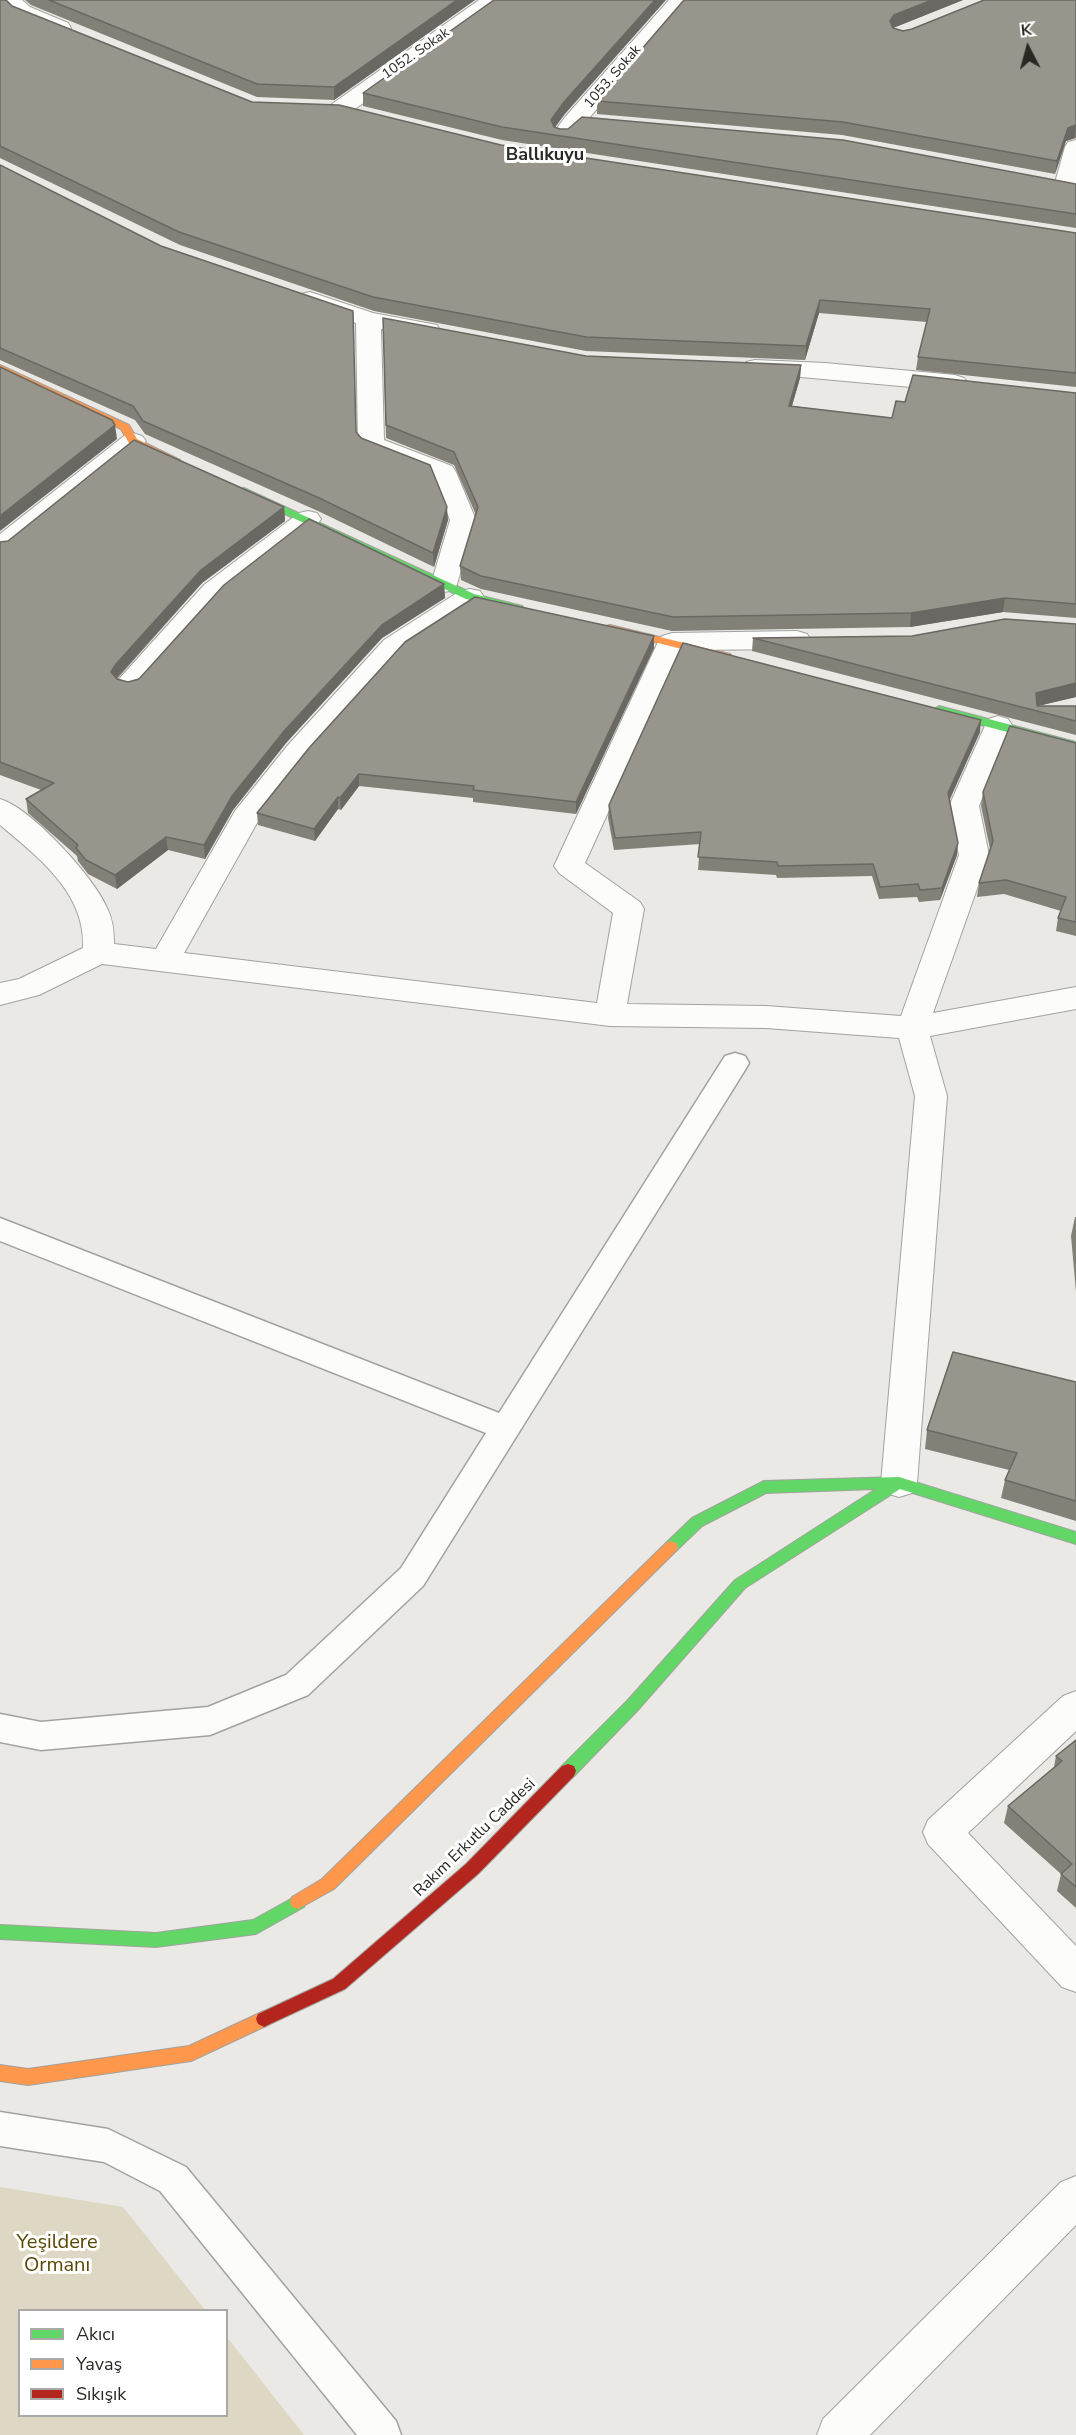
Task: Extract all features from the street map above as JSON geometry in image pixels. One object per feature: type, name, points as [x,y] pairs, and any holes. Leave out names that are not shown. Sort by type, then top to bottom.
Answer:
[{"type":"main road","points":[[0,368],[125,427],[133,441],[184,464]]},
{"type":"main road","points":[[236,487],[470,597],[526,610]]},
{"type":"main road","points":[[593,625],[739,659]]},
{"type":"main road","points":[[930,708],[1076,747]]},
{"type":"main road","points":[[0,1932],[156,1940],[256,1927],[328,1884],[697,1522],[764,1487],[899,1483],[1076,1538]]},
{"type":"main road","name":"Rakım Erkutlu Caddesi","points":[[0,2073],[28,2077],[191,2053],[339,1984],[472,1869],[632,1706],[740,1584],[899,1483]]},
{"type":"street","points":[[16,6],[49,0]]},
{"type":"street","name":"1052. Sokak","points":[[363,114],[329,108],[493,0]]},
{"type":"street","name":"1053. Sokak","points":[[570,160],[536,155],[574,121],[681,0]]},
{"type":"street","points":[[16,6],[77,34]]},
{"type":"street","points":[[574,121],[598,123]]},
{"type":"street","points":[[1042,181],[1071,187],[1076,147]]},
{"type":"street","points":[[291,292],[368,319],[448,334]]},
{"type":"street","points":[[368,319],[371,444],[443,472],[463,520],[444,584]]},
{"type":"street","points":[[729,366],[825,370],[976,385]]},
{"type":"street","points":[[0,547],[133,441]]},
{"type":"street","points":[[129,685],[214,591],[308,519]]},
{"type":"street","points":[[164,962],[245,818],[298,752],[394,646],[470,597]]},
{"type":"street","points":[[610,1015],[629,909],[569,866],[672,642],[827,639]]},
{"type":"street","points":[[899,1483],[930,1096],[912,1028],[974,855],[964,806],[998,725]]},
{"type":"street","points":[[0,809],[61,863],[85,896],[98,920],[98,953]]},
{"type":"street","points":[[0,994],[28,987],[98,953],[610,1015],[766,1017],[912,1028],[1076,998]]},
{"type":"street","points":[[1076,1707],[942,1832],[1076,1974]]},
{"type":"street","points":[[839,2435],[1076,2196]]},
{"type":"lane","points":[[0,1728],[41,1736],[210,1721],[297,1685],[412,1577],[735,1063]]},
{"type":"lane","points":[[0,1229],[506,1428]]},
{"type":"lane","points":[[0,2128],[108,2146],[173,2179],[382,2435]]},
{"type":"green space","name":"Yeşildere Ormanı","points":[[0,2187],[123,2207],[204,2309],[18,2309],[18,2417],[228,2417],[228,2338],[304,2435],[0,2435]]},
{"type":"building","points":[[0,0],[6,0],[12,6],[252,102],[339,105],[501,145],[1076,233],[1076,373],[918,357],[930,309],[820,300],[806,346],[586,337],[373,297],[179,232],[0,146]]},
{"type":"building","points":[[49,0],[457,0],[334,87],[257,84]]},
{"type":"building","points":[[494,0],[655,0],[564,102],[551,120],[554,127],[568,129],[582,117],[843,140],[1076,184],[1076,214],[502,127],[363,93]]},
{"type":"building","points":[[684,0],[932,0],[894,15],[890,21],[893,28],[903,31],[984,0],[1076,0],[1076,125],[1068,128],[1057,161],[843,122],[597,101]]},
{"type":"building","points":[[0,165],[161,246],[353,311],[356,432],[361,438],[430,465],[447,507],[433,553],[317,497],[143,421],[133,406],[0,348]]},
{"type":"building","points":[[383,318],[586,356],[801,365],[789,406],[892,418],[896,401],[905,402],[913,375],[1076,393],[1076,604],[1005,598],[911,613],[673,617],[481,576],[460,566],[478,507],[454,452],[386,425]]},
{"type":"building","points":[[0,367],[112,420],[115,425],[0,516]]},
{"type":"building","points":[[134,440],[284,507],[201,570],[116,664],[111,672],[117,679],[128,682],[139,679],[224,585],[309,519],[444,584],[382,625],[285,730],[232,796],[204,845],[166,837],[115,875],[86,860],[76,848],[78,845],[26,799],[54,783],[0,762],[0,542],[8,541]]},
{"type":"building","points":[[475,597],[654,636],[576,802],[473,790],[474,786],[359,774],[314,829],[257,813],[309,748],[405,642]]},
{"type":"building","points":[[1005,619],[1076,624],[1076,683],[1036,693],[1037,706],[1076,706],[1076,721],[753,638],[912,636]]},
{"type":"building","points":[[683,643],[981,720],[948,793],[958,843],[942,888],[920,890],[918,884],[880,887],[873,864],[778,866],[777,862],[698,857],[701,832],[615,838],[609,805]]},
{"type":"building","points":[[1010,726],[1076,743],[1076,922],[1058,918],[1066,897],[1006,880],[979,883],[993,841],[983,792]]},
{"type":"building","points":[[953,1352],[1076,1382],[1076,1501],[1005,1480],[1017,1453],[927,1430]]},
{"type":"building","points":[[1076,1740],[1076,1887],[1061,1874],[1072,1864],[1008,1806],[1062,1761],[1056,1756]]},
{"type":"traffic: fast","points":[[244,491],[470,597],[518,608]]},
{"type":"traffic: fast","points":[[939,710],[1076,746]]},
{"type":"traffic: fast","points":[[568,1771],[632,1706],[740,1584],[898,1483]]},
{"type":"traffic: fast","points":[[671,1547],[697,1522],[764,1487],[899,1483],[1076,1538]]},
{"type":"traffic: fast","points":[[0,1932],[156,1940],[256,1927],[298,1902]]},
{"type":"traffic: slow","points":[[0,368],[125,427],[133,441],[175,460]]},
{"type":"traffic: slow","points":[[610,628],[726,656]]},
{"type":"traffic: slow","points":[[298,1902],[328,1884],[671,1547]]},
{"type":"traffic: slow","points":[[0,2073],[28,2077],[191,2053],[264,2019]]},
{"type":"traffic: jam","points":[[264,2019],[339,1984],[472,1869],[568,1771]]},
{"type":"district","name":"Ballıkuyu","points":[[545,156]]}]
